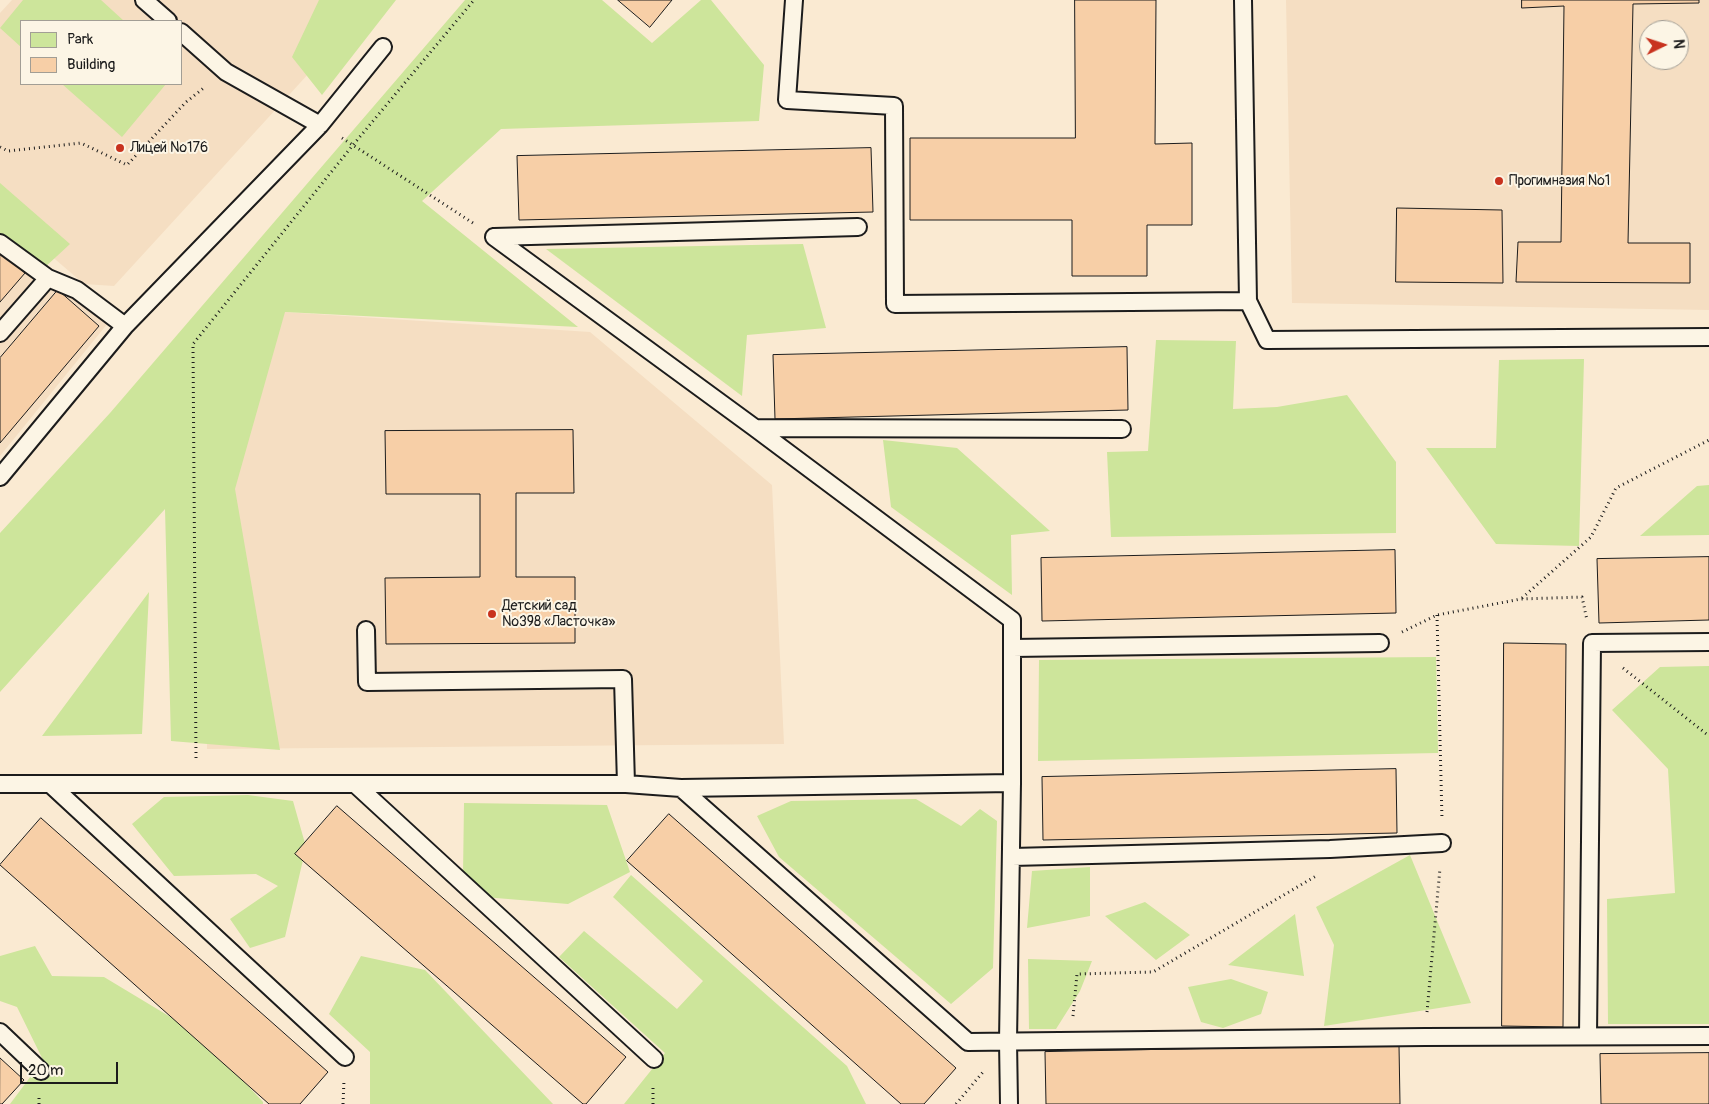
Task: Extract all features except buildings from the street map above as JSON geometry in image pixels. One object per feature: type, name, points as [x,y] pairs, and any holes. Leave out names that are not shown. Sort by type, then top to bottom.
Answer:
[{"type":"lane","points":[[144,0],[167,20]]},
{"type":"lane","points":[[794,0],[787,100],[894,106],[894,304],[1248,301]]},
{"type":"lane","points":[[1243,0],[1248,301],[1266,340],[1709,337]]},
{"type":"lane","points":[[182,33],[226,72],[320,125]]},
{"type":"lane","points":[[0,477],[124,326],[320,125],[383,47]]},
{"type":"lane","points":[[494,237],[858,227]]},
{"type":"lane","points":[[494,237],[755,428],[1012,620],[1009,1104]]},
{"type":"lane","points":[[0,243],[48,278],[77,290],[124,326]]},
{"type":"lane","points":[[0,333],[48,278]]},
{"type":"lane","points":[[755,428],[1122,429]]},
{"type":"lane","points":[[366,630],[366,682],[623,679],[626,784]]},
{"type":"lane","points":[[1588,1036],[1592,643],[1709,642]]},
{"type":"lane","points":[[1012,648],[1380,643]]},
{"type":"lane","points":[[0,784],[626,784],[681,788],[1012,783]]},
{"type":"lane","points":[[50,784],[345,1057]]},
{"type":"lane","points":[[355,784],[654,1058]]},
{"type":"lane","points":[[681,788],[968,1042],[1709,1036]]},
{"type":"lane","points":[[1012,857],[1330,849],[1442,843]]},
{"type":"lane","points":[[0,1032],[41,1071]]},
{"type":"path","points":[[196,784],[193,344],[353,145],[474,0]]},
{"type":"path","points":[[0,147],[8,151],[81,143],[128,165],[186,102],[226,72]]},
{"type":"path","points":[[320,125],[494,237]]},
{"type":"path","points":[[1521,599],[1591,537],[1616,488],[1709,440]]},
{"type":"path","points":[[1380,643],[1436,616],[1521,599],[1582,597],[1592,643],[1709,736]]},
{"type":"path","points":[[1070,1040],[1077,974],[1153,972],[1326,870],[1330,849]]},
{"type":"shaded area","name":"Лицей №176","points":[[12,0],[376,0],[114,286],[84,284],[0,212],[0,13]]},
{"type":"shaded area","name":"Прогимназия №1","points":[[1286,0],[1709,0],[1709,310],[1292,303]]},
{"type":"shaded area","points":[[0,234],[108,323],[0,456]]},
{"type":"shaded area","name":"Детский сад №398 «Ласточка»","points":[[269,311],[590,332],[772,485],[784,744],[207,749],[206,364]]},
{"type":"green space","points":[[23,0],[101,0],[123,20],[20,20],[20,46],[0,28]]},
{"type":"green space","points":[[319,0],[396,0],[322,95],[292,57]]},
{"type":"green space","points":[[465,0],[602,0],[652,43],[701,0],[711,0],[764,65],[759,121],[501,129],[422,201],[578,327],[285,312],[235,489],[280,750],[171,741],[165,509],[0,692],[0,533],[110,413]]},
{"type":"green space","points":[[63,85],[165,85],[122,137]]},
{"type":"green space","points":[[0,183],[70,244],[43,269],[0,238]]},
{"type":"green space","points":[[803,244],[826,328],[747,335],[742,396],[546,249]]},
{"type":"green space","points":[[1156,340],[1236,341],[1233,409],[1277,407],[1347,395],[1396,462],[1396,533],[1111,537],[1107,452],[1148,451]]},
{"type":"green space","points":[[1584,359],[1579,546],[1496,544],[1426,448],[1496,448],[1499,360]]},
{"type":"green space","points":[[883,440],[957,448],[1050,531],[1011,535],[1012,595],[891,507]]},
{"type":"green space","points":[[1709,485],[1709,535],[1640,536],[1697,486]]},
{"type":"green space","points":[[149,592],[142,734],[42,736]]},
{"type":"green space","points":[[1436,657],[1438,753],[1038,761],[1039,660]]},
{"type":"green space","points":[[1709,666],[1709,1024],[1608,1024],[1607,899],[1675,893],[1668,769],[1612,710],[1660,667]]},
{"type":"green space","points":[[248,795],[293,801],[306,847],[285,937],[250,948],[230,919],[278,886],[256,874],[174,876],[132,824],[164,797]]},
{"type":"green space","points":[[916,799],[961,826],[980,809],[997,821],[993,968],[951,1004],[779,857],[757,816],[791,801]]},
{"type":"green space","points":[[464,803],[607,805],[630,872],[568,904],[484,897],[463,875]]},
{"type":"green space","points":[[1410,855],[1471,1003],[1324,1026],[1334,945],[1316,907]]},
{"type":"green space","points":[[1090,867],[1090,916],[1027,928],[1032,871]]},
{"type":"green space","points":[[631,875],[847,1066],[866,1104],[624,1104],[665,1053],[559,957],[584,931],[677,1009],[703,981],[613,897]]},
{"type":"green space","points":[[1145,902],[1190,935],[1156,960],[1105,916]]},
{"type":"green space","points":[[1295,914],[1304,976],[1228,965]]},
{"type":"green space","points":[[35,946],[52,976],[104,977],[202,1036],[263,1104],[10,1104],[43,1060],[17,1007],[0,1001],[0,956]]},
{"type":"green space","points":[[361,956],[425,970],[553,1104],[370,1104],[370,1052],[329,1014]]},
{"type":"green space","points":[[1028,959],[1092,961],[1080,991],[1056,1029],[1029,1029]]},
{"type":"green space","points":[[1231,979],[1268,992],[1261,1014],[1223,1028],[1201,1022],[1188,987]]},
{"type":"place","name":"Лицей №176","points":[[120,148]]},
{"type":"place","name":"Прогимназия №1","points":[[1499,181]]},
{"type":"place","name":"Детский сад №398 «Ласточка»","points":[[492,614]]}]
